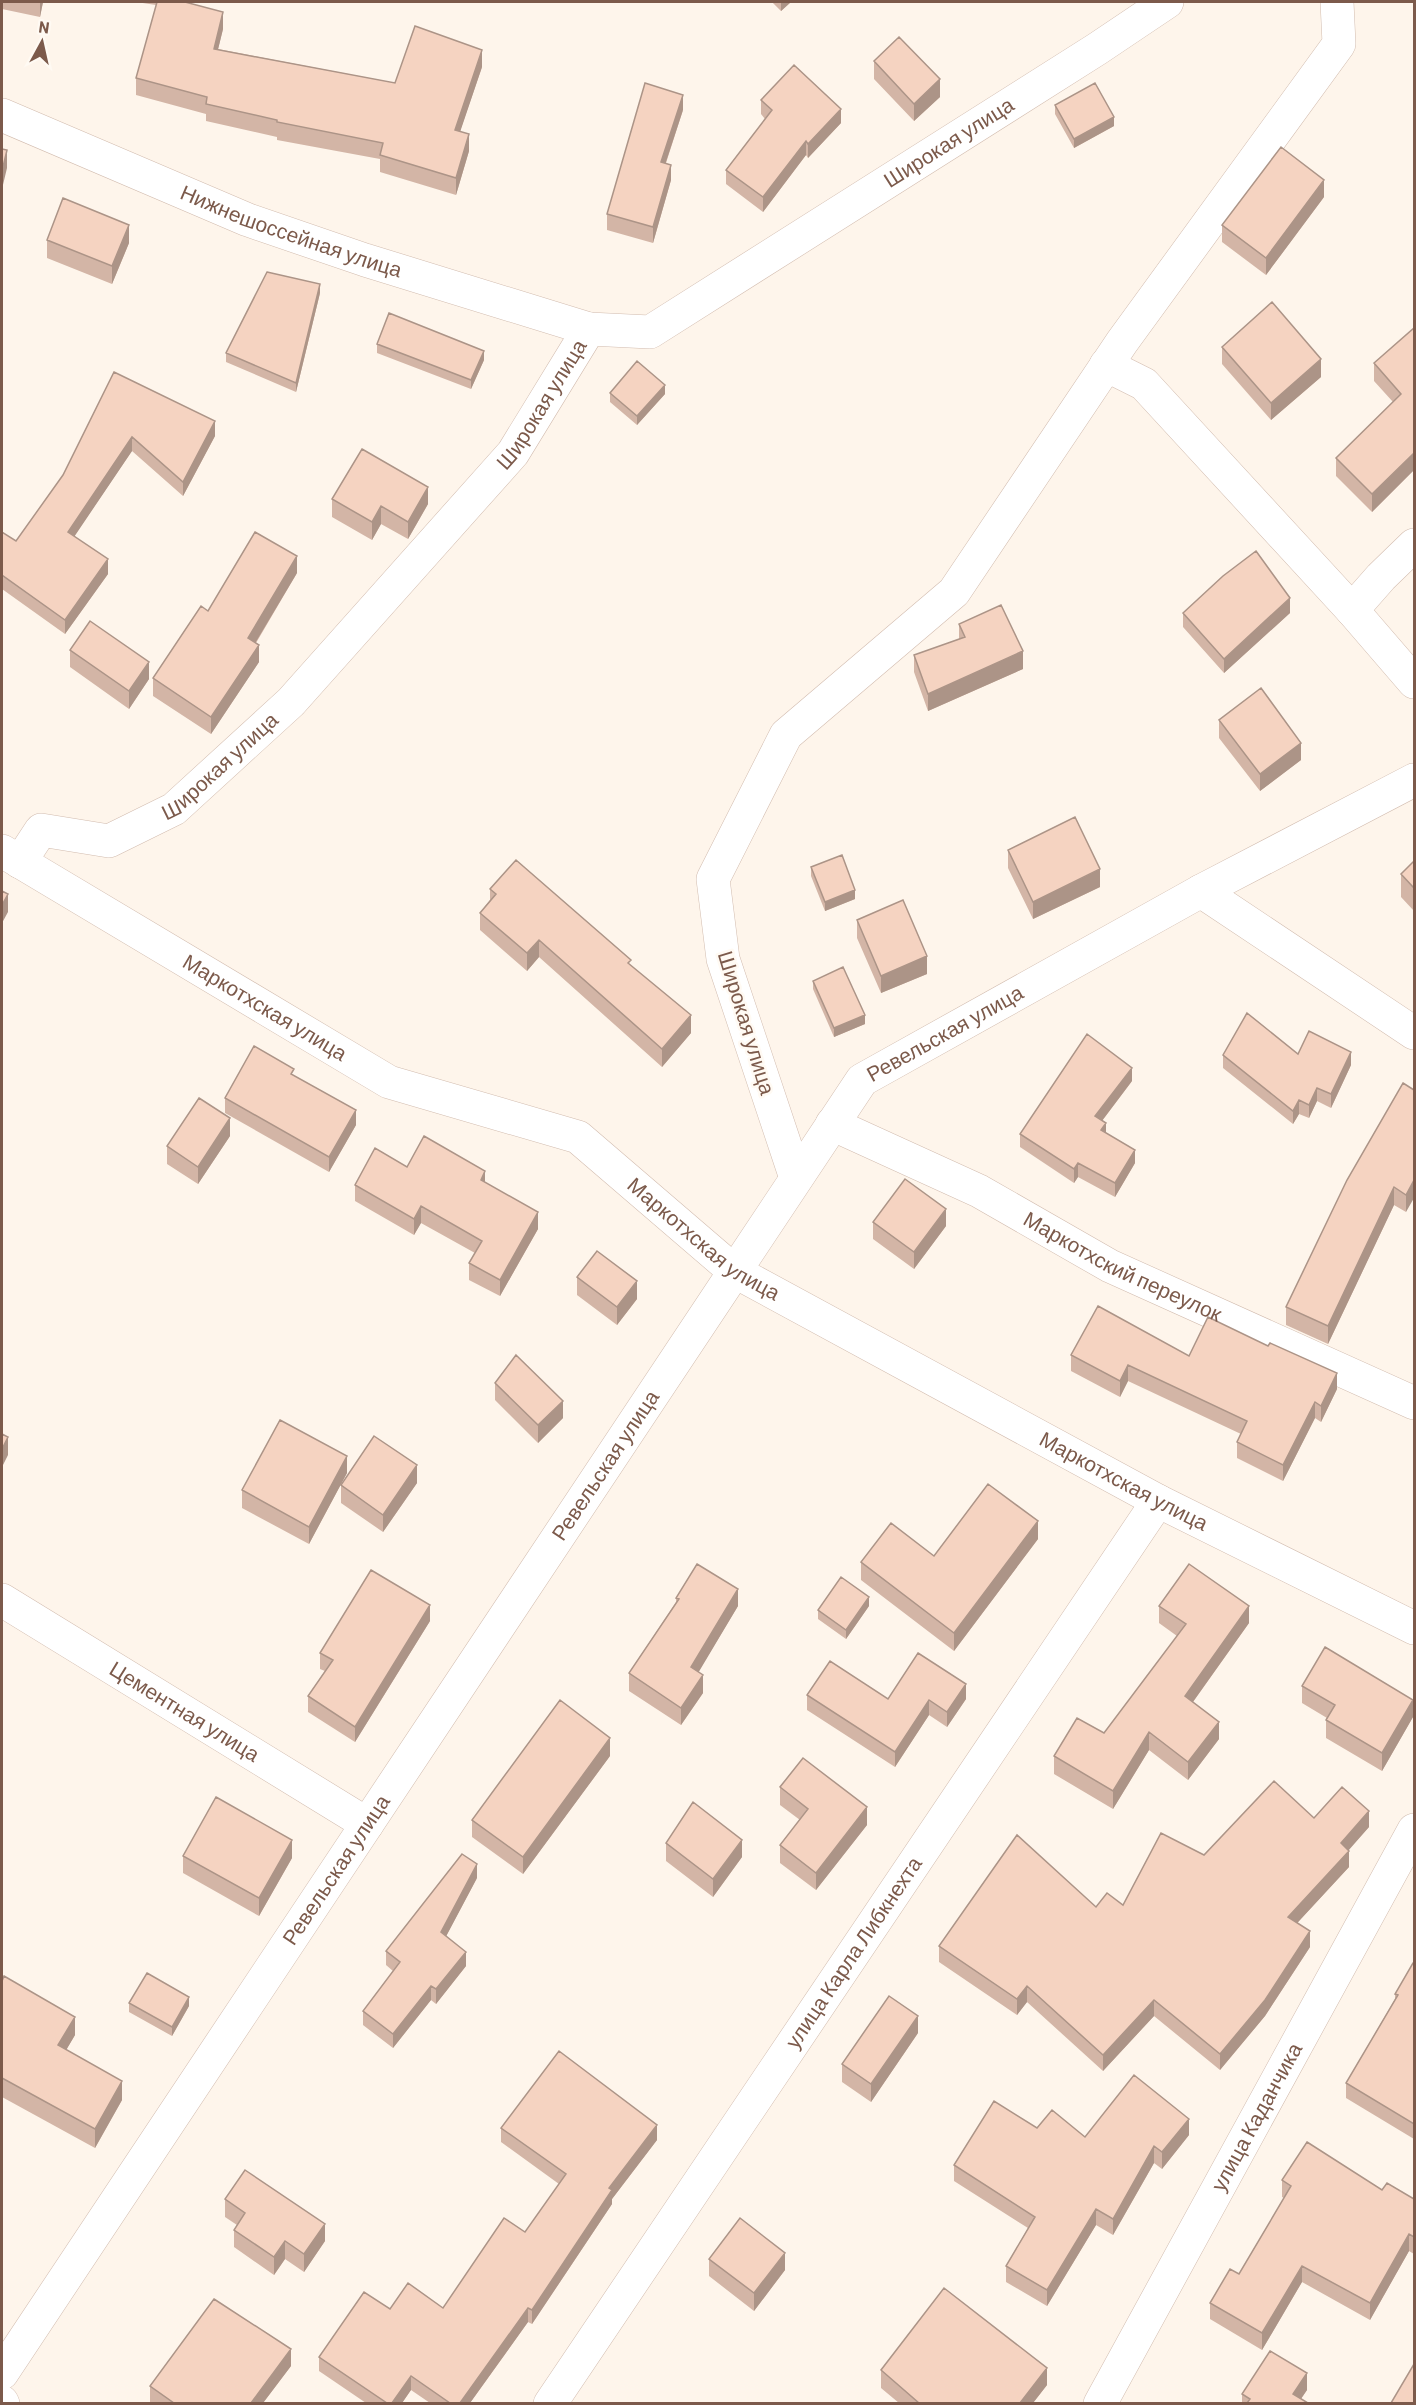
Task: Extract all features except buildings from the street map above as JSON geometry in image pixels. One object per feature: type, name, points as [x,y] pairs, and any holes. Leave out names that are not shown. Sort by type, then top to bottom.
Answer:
[{"type":"street","name":"Широкая улица","points":[[11,856],[41,830],[110,841],[174,808],[291,702],[513,453],[589,329],[650,332],[1097,49],[1167,2]]},
{"type":"street","name":"Широкая улица","points":[[796,1178],[723,959],[713,879],[786,735],[954,592],[1106,365],[1339,44],[1337,2]]},
{"type":"street","name":"Нижнешоссейная улица","points":[[2,115],[248,220],[365,260],[589,329]]},
{"type":"street","points":[[1106,365],[1144,384],[1352,610],[1414,682]]},
{"type":"street","points":[[1352,610],[1414,545]]},
{"type":"street","name":"Ревельская улица","points":[[2,2373],[862,1080],[1201,891],[1414,780]]},
{"type":"street","name":"Маркотхская улица","points":[[11,856],[389,1082],[578,1137],[734,1271],[1158,1501],[1414,1628]]},
{"type":"street","points":[[1201,891],[1414,1032]]},
{"type":"street","name":"Маркотхский переулок","points":[[832,1125],[979,1191],[1110,1266],[1414,1403]]},
{"type":"street","name":"улица Карла Либкнехта","points":[[550,2403],[1158,1501]]},
{"type":"street","name":"Цементная улица","points":[[2,1600],[367,1824]]},
{"type":"street","name":"улица Каданчика","points":[[1100,2403],[1414,1830]]}]
